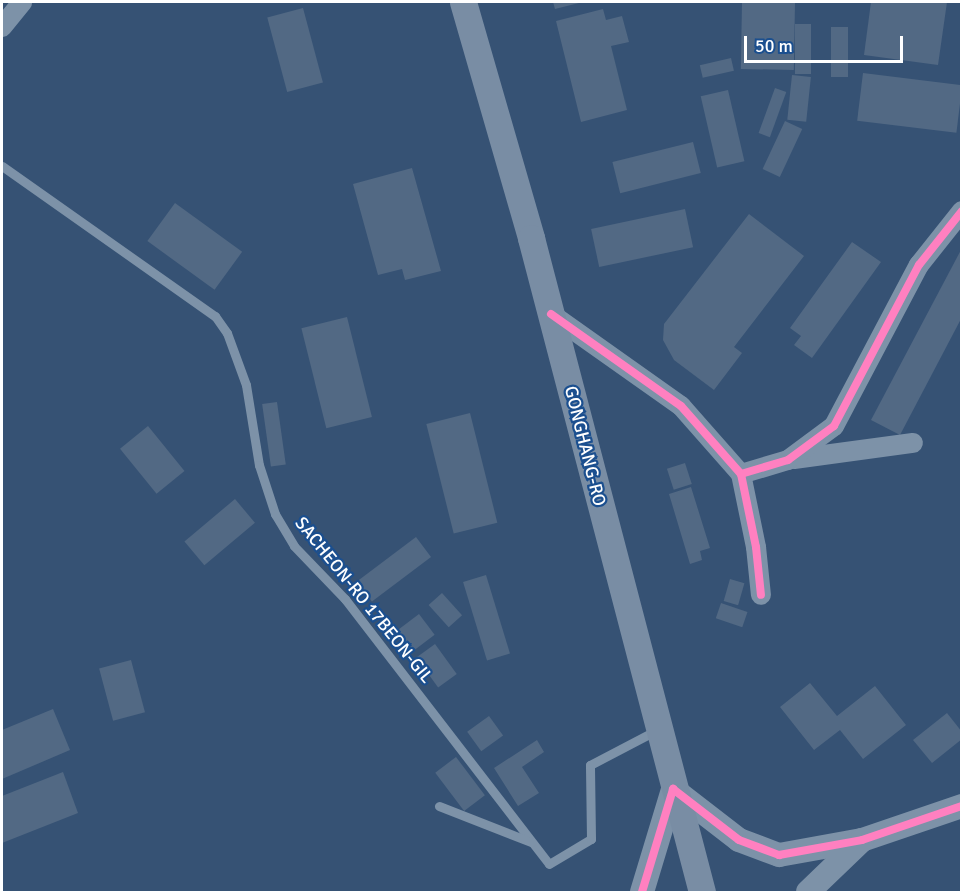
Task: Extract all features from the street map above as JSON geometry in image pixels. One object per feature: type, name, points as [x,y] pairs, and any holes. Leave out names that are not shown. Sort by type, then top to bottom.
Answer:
[{"type":"main road","name":"GONGHANG-RO","points":[[463,2],[551,314],[657,730],[702,892]]},
{"type":"street","points":[[2,27],[22,2]]},
{"type":"street","points":[[788,460],[834,426],[919,265],[962,212]]},
{"type":"street","points":[[551,314],[681,406],[741,474],[756,547],[761,595]]},
{"type":"street","points":[[741,474],[788,460],[913,443]]},
{"type":"street","points":[[642,892],[673,789],[739,840],[779,855],[862,840],[962,806]]},
{"type":"street","points":[[808,892],[862,840]]},
{"type":"lane","name":"SACHEON-RO 17BEON-GIL","points":[[2,166],[215,316],[227,333],[246,385],[259,465],[275,514],[294,546],[345,599],[549,864],[591,839],[590,765],[657,730]]},
{"type":"lane","points":[[439,806],[531,842]]},
{"type":"building","points":[[553,2],[583,2],[555,9]]},
{"type":"building","points":[[742,2],[795,3],[794,70],[741,69]]},
{"type":"building","points":[[871,2],[947,2],[938,65],[864,55]]},
{"type":"building","points":[[303,8],[323,82],[287,92],[267,18]]},
{"type":"building","points":[[603,9],[606,20],[622,16],[629,42],[611,46],[627,110],[581,122],[556,21]]},
{"type":"building","points":[[795,24],[811,24],[811,74],[795,74]]},
{"type":"building","points":[[831,27],[848,27],[848,77],[831,77]]},
{"type":"building","points":[[731,58],[734,71],[703,78],[700,65]]},
{"type":"building","points":[[863,73],[962,85],[956,133],[857,121]]},
{"type":"building","points":[[792,75],[811,77],[806,122],[787,120]]},
{"type":"building","points":[[775,88],[786,92],[770,137],[759,133]]},
{"type":"building","points":[[728,90],[744,161],[717,167],[701,96]]},
{"type":"building","points":[[785,121],[802,129],[780,177],[763,169]]},
{"type":"building","points":[[693,142],[701,173],[620,193],[612,162]]},
{"type":"building","points":[[412,168],[441,271],[405,280],[402,269],[378,275],[353,184]]},
{"type":"building","points":[[175,203],[242,252],[215,290],[147,241]]},
{"type":"building","points":[[685,209],[693,247],[599,267],[591,229]]},
{"type":"building","points":[[749,214],[804,256],[734,347],[742,353],[714,390],[674,360],[663,340],[664,324]]},
{"type":"building","points":[[852,242],[881,262],[812,358],[794,345],[801,336],[790,328]]},
{"type":"building","points":[[962,248],[962,317],[900,435],[871,420]]},
{"type":"building","points":[[347,317],[372,417],[326,428],[301,328]]},
{"type":"building","points":[[277,402],[286,464],[271,466],[262,404]]},
{"type":"building","points":[[470,413],[497,523],[454,534],[426,424]]},
{"type":"building","points":[[148,426],[185,471],[157,494],[120,449]]},
{"type":"building","points":[[685,463],[692,484],[674,490],[667,469]]},
{"type":"building","points":[[691,487],[710,548],[700,551],[702,560],[690,564],[669,494]]},
{"type":"building","points":[[235,499],[255,523],[204,565],[184,541]]},
{"type":"building","points":[[416,537],[431,557],[372,602],[357,582]]},
{"type":"building","points":[[486,575],[510,653],[487,660],[463,582]]},
{"type":"building","points":[[730,579],[744,583],[738,605],[724,601]]},
{"type":"building","points":[[442,593],[462,615],[449,627],[429,605]]},
{"type":"building","points":[[721,603],[747,612],[742,627],[716,618]]},
{"type":"building","points":[[419,614],[435,635],[410,653],[394,633]]},
{"type":"building","points":[[435,644],[457,674],[438,687],[416,658]]},
{"type":"building","points":[[131,660],[145,712],[113,721],[99,669]]},
{"type":"building","points":[[810,683],[837,716],[875,686],[906,725],[863,759],[840,730],[814,750],[780,707]]},
{"type":"building","points":[[53,709],[70,750],[2,779],[2,730]]},
{"type":"building","points":[[947,713],[962,732],[962,739],[932,763],[913,740]]},
{"type":"building","points":[[489,716],[503,735],[481,751],[467,732]]},
{"type":"building","points":[[537,740],[544,752],[522,767],[539,793],[518,806],[494,768]]},
{"type":"building","points":[[456,757],[485,795],[464,811],[435,773]]},
{"type":"building","points":[[63,772],[78,813],[2,843],[2,796]]},
{"type":"cycle path","points":[[741,474],[788,460],[834,426],[919,265],[962,211]]},
{"type":"cycle path","points":[[551,314],[681,406],[741,474],[756,547],[761,595]]},
{"type":"cycle path","points":[[642,892],[673,789],[739,840],[779,855],[862,840],[962,806]]}]
